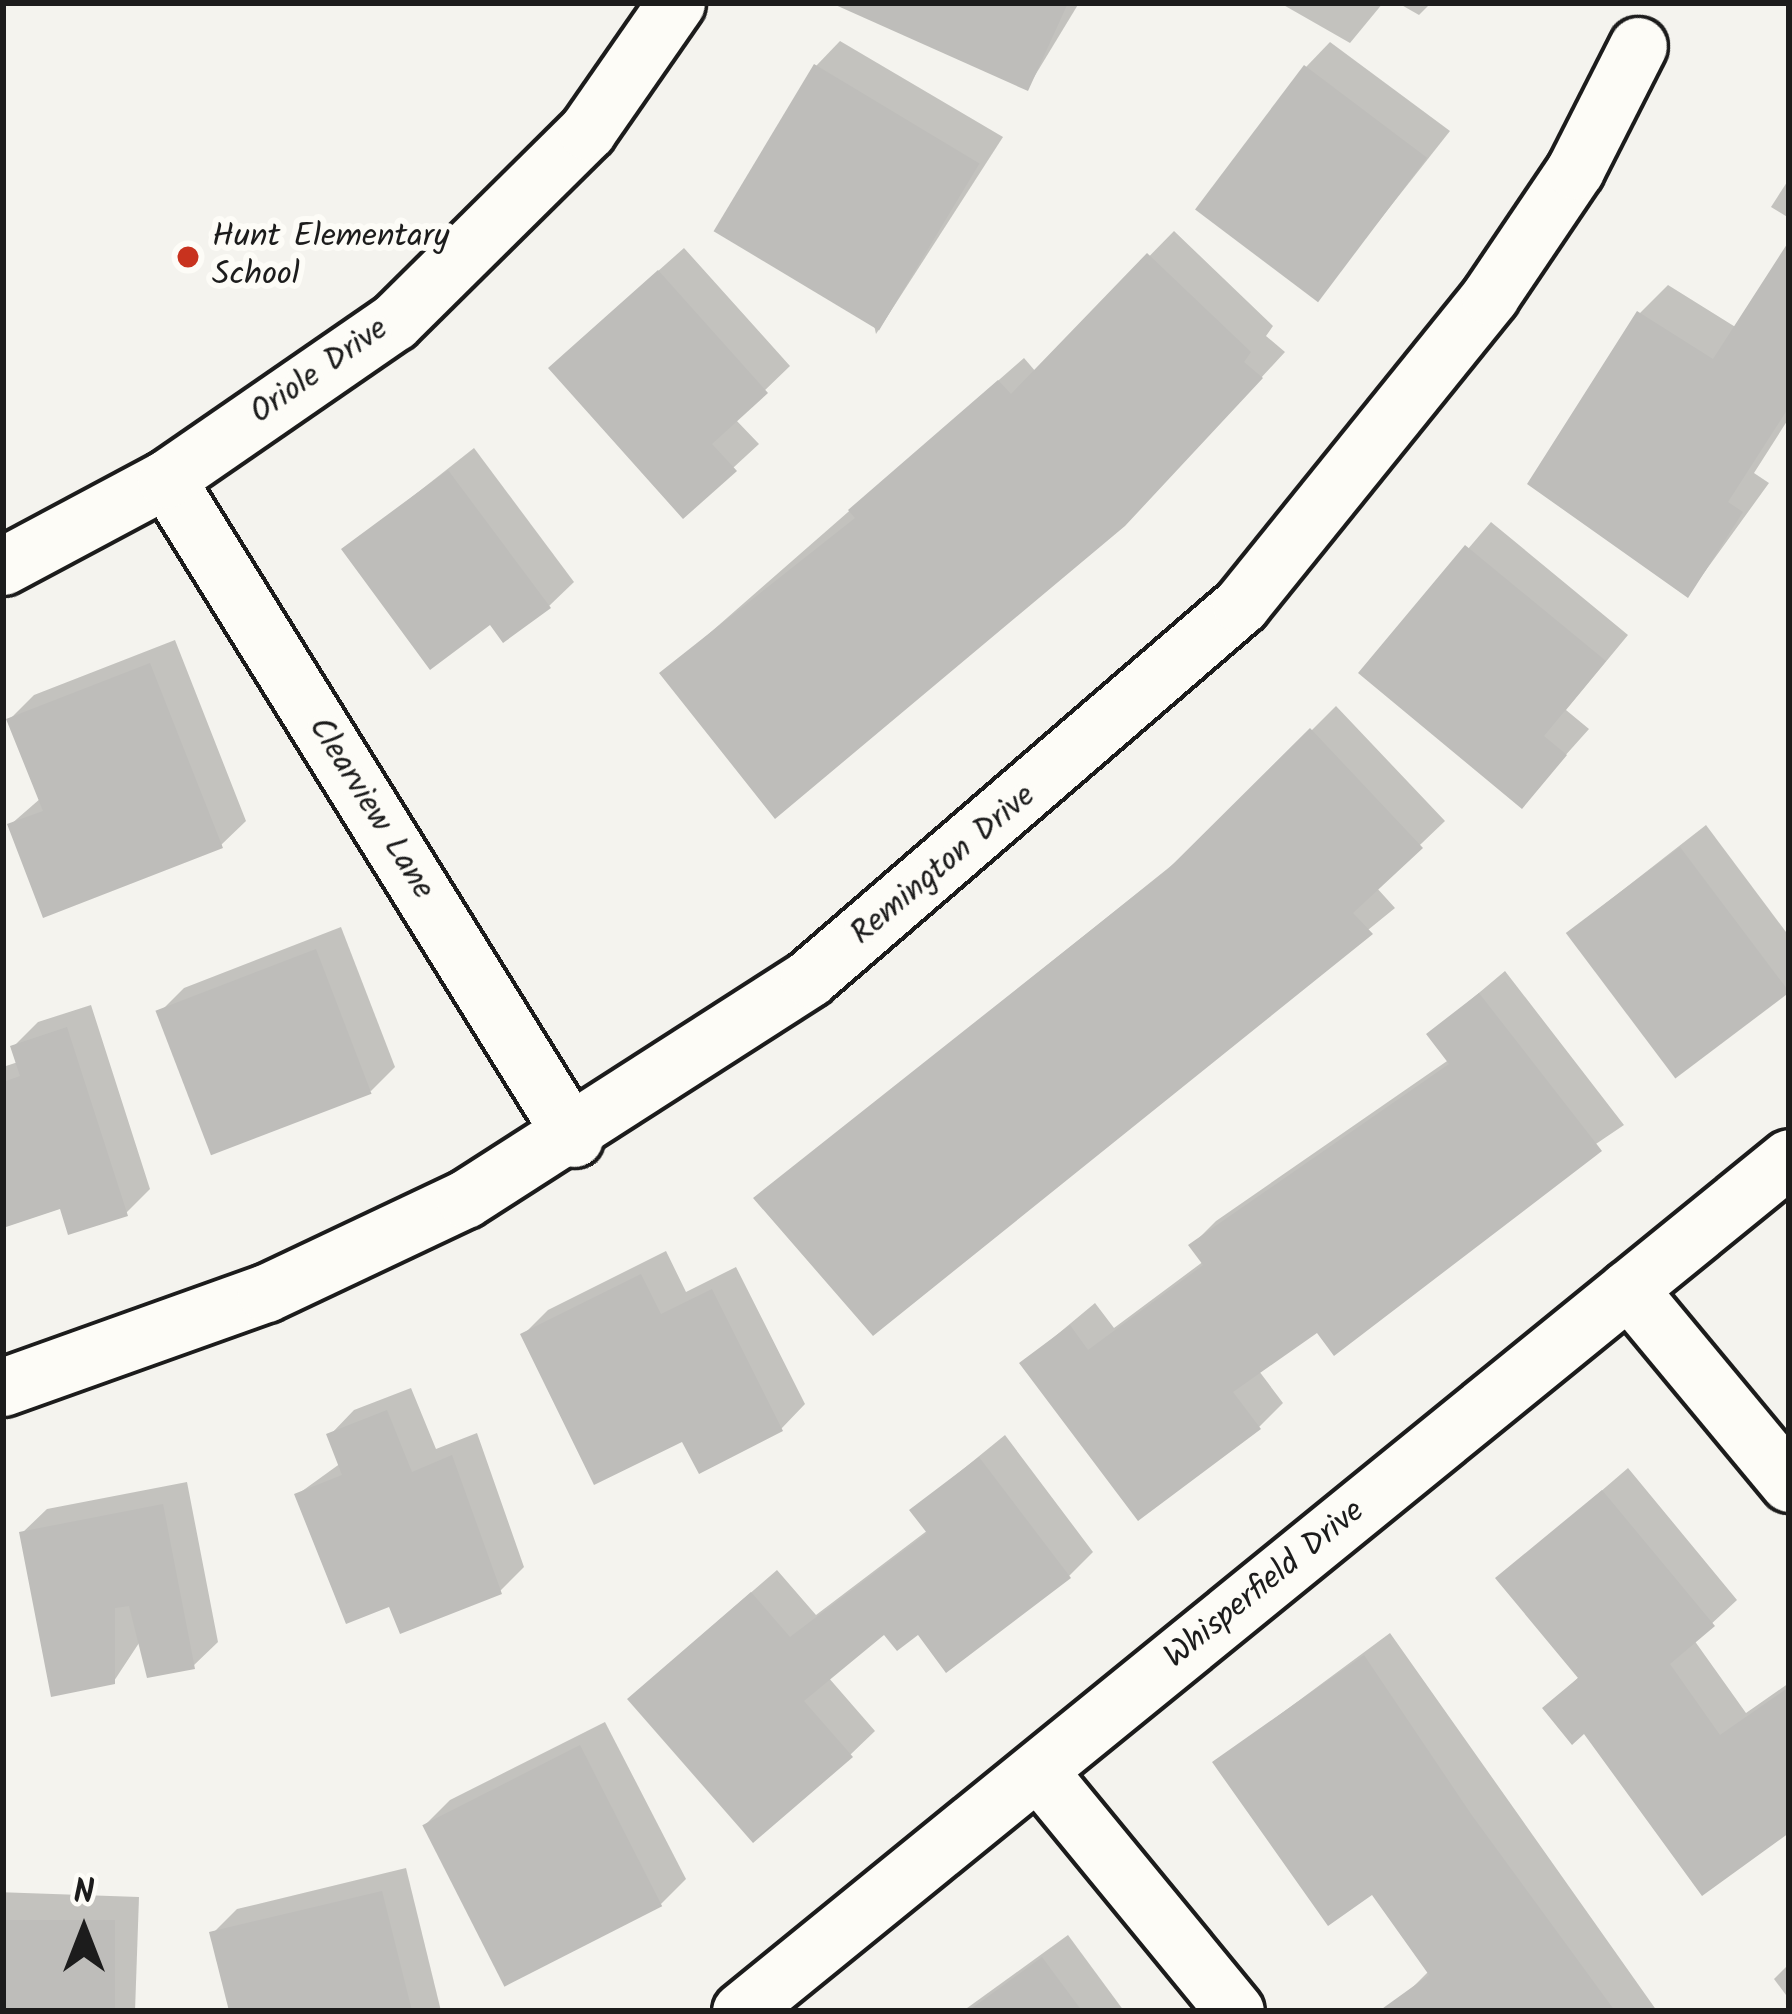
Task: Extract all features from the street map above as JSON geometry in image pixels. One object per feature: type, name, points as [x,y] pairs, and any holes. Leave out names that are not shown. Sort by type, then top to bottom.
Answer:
[{"type":"street","name":"Oriole Drive","points":[[3,566],[166,479],[394,322],[587,131],[676,3]]},
{"type":"street","name":"Remington Drive","points":[[3,1387],[266,1293],[574,1138],[809,978],[1241,605],[1490,296],[1575,170],[1638,46]]},
{"type":"street","name":"Clearview Lane","points":[[166,479],[574,1138]]},
{"type":"street","name":"Whisperfield Drive","points":[[741,2011],[1789,1158]]},
{"type":"street","points":[[1628,1289],[1789,1483]]},
{"type":"street","points":[[1038,1771],[1234,2011]]},
{"type":"building","points":[[831,3],[1068,3],[1028,91]]},
{"type":"building","points":[[814,64],[979,163],[879,331],[714,231]]},
{"type":"building","points":[[1304,65],[1427,158],[1318,302],[1195,210]]},
{"type":"building","points":[[1789,241],[1789,407],[1728,502],[1743,512],[1688,598],[1527,484],[1637,311],[1713,359]]},
{"type":"building","points":[[1147,253],[1251,352],[1244,362],[1263,378],[1125,526],[775,819],[659,673],[855,518],[848,510],[998,380],[1011,394]]},
{"type":"building","points":[[658,270],[768,393],[712,444],[737,471],[683,519],[548,368]]},
{"type":"building","points":[[448,470],[551,608],[503,643],[490,625],[430,670],[341,549]]},
{"type":"building","points":[[1465,545],[1606,661],[1544,736],[1567,755],[1522,809],[1358,673]]},
{"type":"building","points":[[150,663],[223,848],[43,918],[7,824],[43,811],[6,719]]},
{"type":"building","points":[[1310,728],[1423,848],[1353,913],[1373,934],[873,1336],[753,1198],[1168,869]]},
{"type":"building","points":[[1680,847],[1789,993],[1675,1078],[1566,933]]},
{"type":"building","points":[[316,949],[372,1094],[211,1155],[155,1011]]},
{"type":"building","points":[[1479,993],[1602,1151],[1334,1356],[1317,1333],[1233,1392],[1261,1429],[1138,1521],[1019,1363],[1070,1325],[1088,1350],[1203,1265],[1188,1245],[1449,1064],[1426,1034]]},
{"type":"building","points":[[67,1027],[128,1216],[68,1235],[60,1209],[3,1228],[3,1082],[20,1076],[10,1046]]},
{"type":"building","points":[[641,1274],[661,1314],[712,1289],[783,1431],[699,1474],[682,1442],[594,1485],[520,1334]]},
{"type":"building","points":[[387,1410],[412,1472],[452,1455],[502,1594],[400,1634],[389,1607],[346,1624],[294,1494],[342,1475],[326,1434]]},
{"type":"building","points":[[979,1457],[1071,1578],[946,1673],[918,1635],[897,1651],[884,1635],[804,1701],[853,1757],[753,1843],[627,1699],[751,1592],[790,1637],[927,1533],[909,1510]]},
{"type":"building","points":[[1602,1490],[1715,1626],[1670,1664],[1720,1735],[1789,1687],[1789,1833],[1702,1896],[1584,1734],[1572,1745],[1542,1708],[1578,1678],[1495,1578]]},
{"type":"building","points":[[163,1504],[195,1669],[147,1678],[129,1606],[115,1608],[115,1684],[51,1697],[19,1532]]},
{"type":"building","points":[[1364,1655],[1471,1814],[1615,2011],[1379,2011],[1429,1975],[1372,1895],[1328,1926],[1212,1762]]},
{"type":"building","points":[[580,1745],[662,1906],[504,1987],[422,1825]]},
{"type":"building","points":[[382,1891],[412,2011],[229,2011],[209,1932]]},
{"type":"building","points":[[3,1920],[115,1920],[115,2011],[3,2011]]},
{"type":"building","points":[[1042,1957],[1082,2011],[968,2011]]},
{"type":"place","name":"Hunt Elementary School","points":[[188,257]]}]
